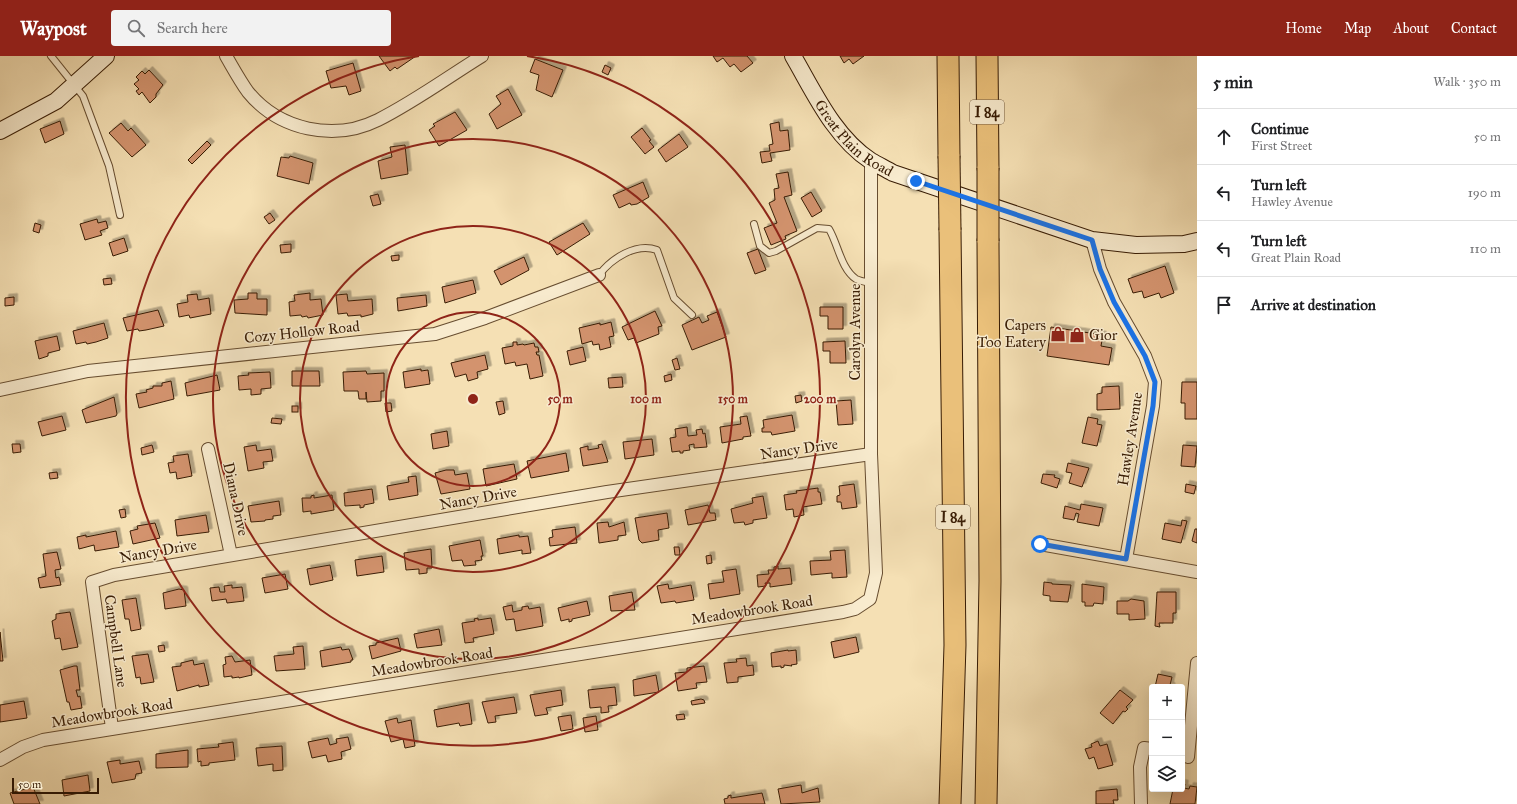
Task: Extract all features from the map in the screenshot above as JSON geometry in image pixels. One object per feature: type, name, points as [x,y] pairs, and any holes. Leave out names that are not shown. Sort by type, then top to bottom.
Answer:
[{"type":"highway","name":"I 84","points":[[948,56],[955,645],[950,804]]},
{"type":"highway","name":"I 84","points":[[986,804],[990,581],[987,56]]},
{"type":"main road","points":[[0,131],[56,101],[106,56]]},
{"type":"main road","name":"Great Plain Road","points":[[793,56],[817,100],[837,127],[856,149],[871,161],[893,173],[1092,240],[1136,246],[1184,244],[1197,241]]},
{"type":"street","points":[[226,56],[248,92],[260,105],[276,117],[295,126],[337,132],[377,121],[482,56]]},
{"type":"street","name":"Carolyn Avenue","points":[[870,599],[876,573],[871,454],[871,161]]},
{"type":"street","name":"Hawley Avenue","points":[[1092,240],[1100,269],[1114,302],[1145,356],[1155,382],[1153,406],[1126,559]]},
{"type":"street","name":"Cozy Hollow Road","points":[[0,390],[88,371],[435,334],[485,318],[599,275]]},
{"type":"street","name":"Diana Drive","points":[[208,450],[232,555]]},
{"type":"street","name":"Nancy Drive","points":[[92,582],[114,575],[607,492],[871,454]]},
{"type":"street","points":[[1040,544],[1197,572]]},
{"type":"street","name":"Campbell Lane","points":[[92,582],[112,728]]},
{"type":"street","name":"Meadowbrook Road","points":[[0,760],[23,747],[43,740],[843,612],[855,608],[870,599]]},
{"type":"street","points":[[1189,757],[1197,663]]},
{"type":"street","points":[[1141,804],[1140,767],[1144,748],[1149,749]]},
{"type":"lane","points":[[51,56],[83,96],[109,166],[120,215]]},
{"type":"lane","points":[[754,224],[760,246],[769,253],[776,251],[817,228],[828,229],[836,241],[844,266],[856,279],[871,283]]},
{"type":"lane","points":[[599,275],[606,265],[631,251],[649,247],[657,250],[674,298],[692,315]]},
{"type":"building","points":[[379,56],[416,56],[397,69],[395,67],[390,71]]},
{"type":"building","points":[[713,56],[747,56],[753,63],[741,72],[734,64],[730,67],[723,58],[717,62]]},
{"type":"building","points":[[840,56],[864,56],[853,64],[849,59],[844,63]]},
{"type":"building","points":[[535,59],[563,70],[552,97],[536,90],[539,75],[530,72]]},
{"type":"building","points":[[353,63],[361,91],[349,95],[346,86],[331,88],[326,71]]},
{"type":"building","points":[[605,65],[611,68],[608,75],[602,72]]},
{"type":"building","points":[[149,70],[163,85],[156,94],[156,97],[150,103],[142,92],[139,95],[136,91],[139,89],[134,84],[139,80],[136,77],[142,71],[145,74]]},
{"type":"building","points":[[508,89],[522,115],[497,129],[489,114],[501,104],[496,96]]},
{"type":"building","points":[[455,112],[467,130],[439,146],[429,130],[435,126],[433,124]]},
{"type":"building","points":[[60,121],[64,134],[45,143],[40,129]]},
{"type":"building","points":[[779,122],[780,131],[788,130],[790,150],[770,153],[772,161],[762,163],[760,152],[770,151],[769,145],[773,144],[770,124]]},
{"type":"building","points":[[121,123],[128,131],[131,128],[146,145],[132,157],[109,133]]},
{"type":"building","points":[[642,128],[651,140],[649,141],[654,147],[645,154],[631,137]]},
{"type":"building","points":[[679,134],[688,147],[666,162],[658,150]]},
{"type":"building","points":[[207,141],[211,145],[192,164],[188,160]]},
{"type":"building","points":[[405,145],[408,174],[381,179],[378,161],[392,157],[390,147]]},
{"type":"building","points":[[290,156],[313,163],[309,184],[277,176],[281,157],[289,158]]},
{"type":"building","points":[[788,172],[792,195],[784,197],[797,231],[785,236],[786,239],[771,245],[764,228],[777,223],[769,203],[775,200],[774,189],[779,188],[776,174]]},
{"type":"building","points":[[643,182],[649,197],[637,204],[631,205],[630,203],[619,208],[613,195]]},
{"type":"building","points":[[811,192],[822,211],[812,217],[801,198]]},
{"type":"building","points":[[378,194],[381,204],[373,206],[370,196]]},
{"type":"building","points":[[270,213],[275,220],[269,224],[264,217]]},
{"type":"building","points":[[97,219],[98,223],[106,221],[108,228],[100,231],[102,235],[85,240],[80,224]]},
{"type":"building","points":[[35,223],[41,225],[39,233],[33,231]]},
{"type":"building","points":[[583,223],[590,234],[557,255],[549,242]]},
{"type":"building","points":[[124,238],[128,251],[113,256],[109,243]]},
{"type":"building","points":[[291,244],[291,252],[281,253],[280,245]]},
{"type":"building","points":[[758,249],[766,270],[755,274],[747,253]]},
{"type":"building","points":[[399,255],[399,260],[392,261],[391,256]]},
{"type":"building","points":[[524,257],[529,270],[501,285],[494,271]]},
{"type":"building","points":[[1165,266],[1174,293],[1161,298],[1159,293],[1144,298],[1142,291],[1133,293],[1128,279]]},
{"type":"building","points":[[111,278],[112,284],[104,285],[103,279]]},
{"type":"building","points":[[473,280],[476,293],[445,303],[442,287]]},
{"type":"building","points":[[248,293],[257,293],[257,299],[267,299],[267,315],[235,313],[234,300],[248,299]]},
{"type":"building","points":[[310,293],[310,300],[321,299],[323,315],[308,318],[307,316],[302,317],[301,315],[290,316],[289,302],[295,301],[294,295]]},
{"type":"building","points":[[197,294],[198,300],[209,298],[211,314],[190,318],[189,315],[179,317],[177,304],[188,302],[187,295]]},
{"type":"building","points":[[347,294],[348,301],[372,299],[373,314],[361,317],[361,315],[348,316],[347,313],[338,314],[336,295]]},
{"type":"building","points":[[426,295],[427,306],[398,311],[397,298]]},
{"type":"building","points":[[14,297],[14,305],[5,306],[5,298]]},
{"type":"building","points":[[820,307],[843,307],[843,329],[828,329],[828,316],[820,316]]},
{"type":"building","points":[[158,310],[164,326],[139,331],[138,329],[127,331],[123,318]]},
{"type":"building","points":[[655,311],[662,326],[658,327],[659,334],[636,343],[634,338],[628,340],[622,327]]},
{"type":"building","points":[[717,312],[726,337],[692,350],[682,325],[699,317],[702,323],[709,320],[707,316]]},
{"type":"building","points":[[611,322],[614,336],[609,337],[611,347],[600,350],[599,344],[593,345],[592,341],[582,344],[579,328]]},
{"type":"building","points":[[104,323],[108,338],[87,344],[86,342],[76,344],[73,331]]},
{"type":"building","points":[[1051,327],[1103,335],[1101,346],[1112,348],[1109,365],[1047,356]]},
{"type":"building","points":[[57,336],[60,350],[48,353],[48,356],[39,359],[35,341]]},
{"type":"building","points":[[845,341],[846,363],[830,363],[830,351],[823,351],[823,342]]},
{"type":"building","points":[[513,342],[517,342],[517,345],[534,343],[535,347],[538,347],[539,352],[536,352],[537,355],[539,355],[543,376],[530,379],[527,364],[516,366],[515,362],[505,364],[502,348],[513,346]]},
{"type":"building","points":[[583,347],[586,361],[570,365],[567,351]]},
{"type":"building","points":[[485,355],[488,369],[477,372],[478,378],[468,381],[466,374],[455,377],[451,363]]},
{"type":"building","points":[[677,358],[680,369],[675,370],[672,360]]},
{"type":"building","points":[[421,369],[421,371],[428,370],[430,384],[405,388],[403,372]]},
{"type":"building","points":[[292,371],[319,371],[320,386],[292,386]]},
{"type":"building","points":[[366,371],[367,374],[384,373],[384,391],[381,391],[381,401],[367,402],[366,392],[366,399],[359,399],[358,391],[344,391],[343,372]]},
{"type":"building","points":[[270,372],[271,388],[261,389],[261,394],[251,395],[251,389],[239,390],[238,376],[249,375],[248,373]]},
{"type":"building","points":[[671,374],[672,380],[665,382],[664,376]]},
{"type":"building","points":[[217,375],[220,390],[187,396],[185,383]]},
{"type":"building","points":[[622,377],[623,387],[609,388],[608,378]]},
{"type":"building","points":[[171,381],[174,399],[139,408],[136,394],[147,392],[146,390],[153,388],[153,386],[162,386],[162,383]]},
{"type":"building","points":[[1182,382],[1197,382],[1197,419],[1185,419],[1185,403],[1181,403]]},
{"type":"building","points":[[1119,386],[1120,409],[1097,410],[1097,394],[1102,393],[1102,387]]},
{"type":"building","points":[[801,395],[802,401],[796,403],[795,396]]},
{"type":"building","points":[[114,397],[117,414],[116,416],[86,423],[82,410]]},
{"type":"building","points":[[851,400],[853,424],[838,425],[836,401]]},
{"type":"building","points":[[503,401],[505,413],[499,415],[496,402]]},
{"type":"building","points":[[385,403],[391,403],[392,411],[386,412]]},
{"type":"building","points":[[292,406],[298,406],[298,412],[292,412]]},
{"type":"building","points":[[792,415],[795,431],[772,435],[771,432],[762,432],[762,428],[764,428],[763,420]]},
{"type":"building","points":[[62,416],[66,430],[42,436],[38,422]]},
{"type":"building","points":[[747,416],[751,436],[722,443],[720,427],[741,424],[740,417]]},
{"type":"building","points":[[1088,417],[1098,419],[1097,424],[1102,425],[1097,446],[1082,443]]},
{"type":"building","points":[[272,418],[282,419],[281,424],[271,423]]},
{"type":"building","points":[[687,427],[688,436],[697,435],[696,430],[702,429],[703,434],[705,433],[707,447],[694,448],[694,444],[689,445],[690,450],[683,451],[683,453],[680,453],[680,451],[672,452],[670,438],[676,437],[675,429]]},
{"type":"building","points":[[447,431],[449,446],[433,449],[431,434]]},
{"type":"building","points":[[652,439],[654,455],[625,459],[623,442]]},
{"type":"building","points":[[12,444],[20,444],[21,452],[13,453]]},
{"type":"building","points":[[602,444],[608,462],[583,466],[580,448],[588,446],[588,450],[599,448],[598,445]]},
{"type":"building","points":[[152,445],[154,452],[142,455],[141,448]]},
{"type":"building","points":[[256,445],[257,451],[271,449],[273,461],[263,462],[264,468],[248,471],[244,447]]},
{"type":"building","points":[[1183,445],[1197,446],[1195,467],[1181,466]]},
{"type":"building","points":[[566,453],[569,471],[531,478],[527,461]]},
{"type":"building","points":[[188,454],[192,476],[177,479],[176,472],[170,473],[168,463],[174,462],[173,456]]},
{"type":"building","points":[[1068,463],[1089,468],[1082,487],[1069,483],[1072,473],[1066,472]]},
{"type":"building","points":[[514,464],[517,479],[486,486],[483,469]]},
{"type":"building","points":[[446,470],[454,470],[455,475],[467,473],[470,489],[441,494],[435,473]]},
{"type":"building","points":[[57,472],[58,478],[50,479],[49,473]]},
{"type":"building","points":[[1043,474],[1055,475],[1054,477],[1060,479],[1057,488],[1041,483]]},
{"type":"building","points":[[416,476],[418,495],[389,500],[387,486],[409,482],[408,477]]},
{"type":"building","points":[[854,484],[857,507],[842,509],[841,502],[837,502],[837,496],[840,495],[839,486]]},
{"type":"building","points":[[1186,484],[1196,486],[1194,494],[1185,492]]},
{"type":"building","points":[[818,488],[822,504],[803,507],[804,515],[794,517],[793,509],[786,510],[784,495],[797,493],[796,491]]},
{"type":"building","points":[[372,489],[374,503],[364,505],[364,507],[360,508],[360,505],[345,506],[344,493]]},
{"type":"building","points":[[314,495],[314,498],[332,495],[334,510],[311,514],[311,511],[303,512],[302,498],[311,498],[311,496]]},
{"type":"building","points":[[763,496],[767,518],[753,520],[753,523],[745,525],[744,522],[734,523],[731,509],[753,503],[752,498]]},
{"type":"building","points":[[279,501],[281,515],[273,516],[273,519],[265,521],[251,522],[248,506]]},
{"type":"building","points":[[1081,504],[1103,508],[1099,526],[1077,522],[1079,514],[1076,513],[1074,520],[1063,518],[1065,506],[1080,510]]},
{"type":"building","points":[[708,505],[710,513],[715,513],[716,520],[688,525],[685,510]]},
{"type":"building","points":[[125,509],[126,517],[121,518],[119,510]]},
{"type":"building","points":[[667,513],[669,528],[658,530],[659,540],[642,543],[639,540],[635,518]]},
{"type":"building","points":[[206,515],[209,532],[177,536],[175,520]]},
{"type":"building","points":[[1182,520],[1187,521],[1181,543],[1162,539],[1165,523],[1181,526]]},
{"type":"building","points":[[608,522],[609,527],[624,522],[626,535],[618,536],[618,540],[599,543],[597,523]]},
{"type":"building","points":[[155,523],[160,538],[133,544],[130,531],[138,529],[137,526]]},
{"type":"building","points":[[575,527],[577,543],[550,546],[549,538],[553,537],[552,530]]},
{"type":"building","points":[[1195,529],[1197,529],[1197,543],[1192,541]]},
{"type":"building","points":[[116,531],[119,547],[95,551],[94,545],[79,549],[77,537],[86,535],[86,537]]},
{"type":"building","points":[[519,535],[519,537],[528,536],[531,553],[522,554],[522,550],[499,554],[497,539]]},
{"type":"building","points":[[480,540],[483,556],[481,556],[482,560],[475,561],[476,565],[464,566],[462,560],[452,561],[449,546]]},
{"type":"building","points":[[674,547],[679,547],[680,555],[675,555]]},
{"type":"building","points":[[431,549],[432,568],[427,568],[427,573],[419,574],[419,569],[406,570],[404,553]]},
{"type":"building","points":[[845,550],[847,577],[832,578],[832,573],[811,575],[810,561],[831,560],[830,551]]},
{"type":"building","points":[[57,552],[61,569],[55,570],[56,578],[59,577],[61,585],[40,588],[38,578],[46,576],[43,554]]},
{"type":"building","points":[[711,555],[712,563],[707,564],[706,556]]},
{"type":"building","points":[[382,556],[384,572],[357,576],[355,560]]},
{"type":"building","points":[[330,565],[333,580],[310,585],[307,569]]},
{"type":"building","points":[[778,566],[778,569],[790,568],[792,584],[770,587],[770,583],[765,583],[766,586],[758,587],[757,575],[769,574],[768,570],[774,570],[774,567]]},
{"type":"building","points":[[736,569],[740,594],[710,599],[708,584],[724,582],[722,571]]},
{"type":"building","points":[[285,574],[288,589],[265,593],[262,578]]},
{"type":"building","points":[[1044,582],[1071,585],[1068,602],[1050,601],[1050,596],[1043,595]]},
{"type":"building","points":[[668,584],[669,589],[691,585],[694,600],[676,603],[675,601],[661,603],[657,586]]},
{"type":"building","points":[[1082,584],[1104,587],[1103,604],[1094,603],[1093,606],[1085,606],[1085,602],[1082,602]]},
{"type":"building","points":[[232,585],[232,588],[242,587],[244,601],[227,603],[226,599],[212,601],[210,588],[219,587],[220,592],[225,592],[224,586]]},
{"type":"building","points":[[179,589],[184,590],[186,606],[165,609],[163,593]]},
{"type":"building","points":[[632,592],[635,610],[611,611],[609,596]]},
{"type":"building","points":[[1157,592],[1176,592],[1176,613],[1173,613],[1173,623],[1159,623],[1160,627],[1155,626]]},
{"type":"building","points":[[136,598],[141,629],[131,631],[129,619],[125,619],[122,600]]},
{"type":"building","points":[[1131,599],[1144,601],[1145,619],[1129,620],[1129,614],[1117,614],[1117,601],[1128,601]]},
{"type":"building","points":[[587,601],[590,615],[572,619],[572,621],[569,622],[569,619],[561,621],[558,608]]},
{"type":"building","points":[[512,605],[513,612],[522,610],[522,607],[528,606],[529,609],[540,607],[543,626],[516,631],[514,619],[506,620],[503,607]]},
{"type":"building","points":[[70,612],[78,647],[62,650],[60,638],[55,639],[52,621],[56,619],[56,614]]},
{"type":"building","points":[[478,618],[478,620],[491,618],[494,634],[473,638],[474,642],[465,643],[462,623],[475,621],[474,619]]},
{"type":"building","points":[[439,629],[442,645],[417,648],[414,634]]},
{"type":"building","points":[[0,632],[3,661],[0,661]]},
{"type":"building","points":[[856,637],[859,652],[834,658],[831,642]]},
{"type":"building","points":[[398,638],[401,651],[372,659],[369,646]]},
{"type":"building","points":[[164,645],[165,651],[159,652],[158,646]]},
{"type":"building","points":[[303,646],[305,669],[276,671],[274,656],[294,654],[293,647]]},
{"type":"building","points":[[341,647],[342,650],[349,649],[353,660],[351,660],[351,662],[322,667],[320,651]]},
{"type":"building","points":[[796,650],[797,664],[791,665],[792,666],[784,665],[784,667],[781,668],[781,666],[772,667],[771,653]]},
{"type":"building","points":[[148,654],[154,682],[141,684],[140,677],[136,678],[132,656]]},
{"type":"building","points":[[232,656],[235,662],[250,660],[252,675],[239,678],[232,678],[232,676],[224,677],[223,665],[226,664],[225,657]]},
{"type":"building","points":[[746,658],[747,666],[753,665],[754,675],[738,677],[738,682],[727,683],[724,663],[737,662],[736,659]]},
{"type":"building","points":[[193,660],[194,665],[204,663],[209,685],[199,687],[199,685],[177,691],[172,667],[181,666],[181,663]]},
{"type":"building","points":[[77,666],[80,690],[76,690],[78,697],[80,696],[82,708],[71,710],[69,702],[67,702],[60,670]]},
{"type":"building","points":[[704,666],[707,682],[696,683],[697,688],[678,691],[675,673],[687,672],[687,668]]},
{"type":"building","points":[[1158,674],[1172,677],[1170,684],[1156,684]]},
{"type":"building","points":[[656,675],[659,692],[634,696],[633,680]]},
{"type":"building","points":[[615,687],[617,705],[608,706],[609,712],[601,713],[601,707],[590,708],[588,690]]},
{"type":"building","points":[[561,690],[563,705],[546,708],[548,714],[535,716],[530,695]]},
{"type":"building","points":[[1120,690],[1133,700],[1126,707],[1128,709],[1125,712],[1123,711],[1113,724],[1100,713]]},
{"type":"building","points":[[514,697],[517,713],[495,716],[496,722],[488,723],[482,702]]},
{"type":"building","points":[[701,699],[704,700],[705,703],[692,705],[691,701]]},
{"type":"building","points":[[24,701],[27,718],[0,722],[0,705]]},
{"type":"building","points":[[469,703],[472,724],[460,726],[459,723],[437,727],[434,710]]},
{"type":"building","points":[[684,714],[685,719],[677,720],[676,715]]},
{"type":"building","points":[[571,715],[573,729],[561,731],[558,717]]},
{"type":"building","points":[[596,716],[598,730],[585,732],[583,718]]},
{"type":"building","points":[[397,718],[398,723],[411,720],[415,746],[405,748],[403,739],[391,742],[385,721]]},
{"type":"building","points":[[348,737],[351,749],[341,752],[342,759],[328,762],[326,755],[312,758],[308,742],[328,738],[330,745],[337,743],[336,739]]},
{"type":"building","points":[[1098,741],[1100,746],[1107,744],[1113,765],[1098,769],[1094,757],[1089,759],[1085,749],[1092,747],[1091,744]]},
{"type":"building","points":[[233,742],[235,760],[209,763],[209,765],[201,766],[201,761],[198,762],[197,749],[219,747],[218,744]]},
{"type":"building","points":[[282,746],[283,770],[273,771],[273,764],[258,766],[256,748]]},
{"type":"building","points":[[188,750],[188,767],[156,768],[156,754]]},
{"type":"building","points":[[120,760],[120,764],[139,761],[142,773],[136,774],[135,779],[112,783],[107,762]]},
{"type":"building","points":[[88,775],[90,791],[64,796],[62,780]]},
{"type":"building","points":[[801,785],[802,793],[818,788],[820,802],[781,804],[778,789]]},
{"type":"building","points":[[1190,786],[1197,787],[1195,804],[1170,804],[1172,792],[1185,792],[1185,788],[1189,789]]},
{"type":"building","points":[[33,787],[40,804],[14,804],[10,793]]},
{"type":"building","points":[[1117,789],[1118,800],[1113,800],[1114,804],[1096,804],[1096,791]]},
{"type":"building","points":[[762,793],[765,804],[725,804],[724,799],[731,795],[731,798]]},
{"type":"place","name":"Capers Too Eatery","points":[[1058,334]]},
{"type":"place","name":"Gior","points":[[1077,335]]},
{"type":"route","points":[[916,181],[1092,240],[1100,269],[1114,302],[1145,356],[1155,382],[1153,406],[1126,559],[1040,544]]}]
